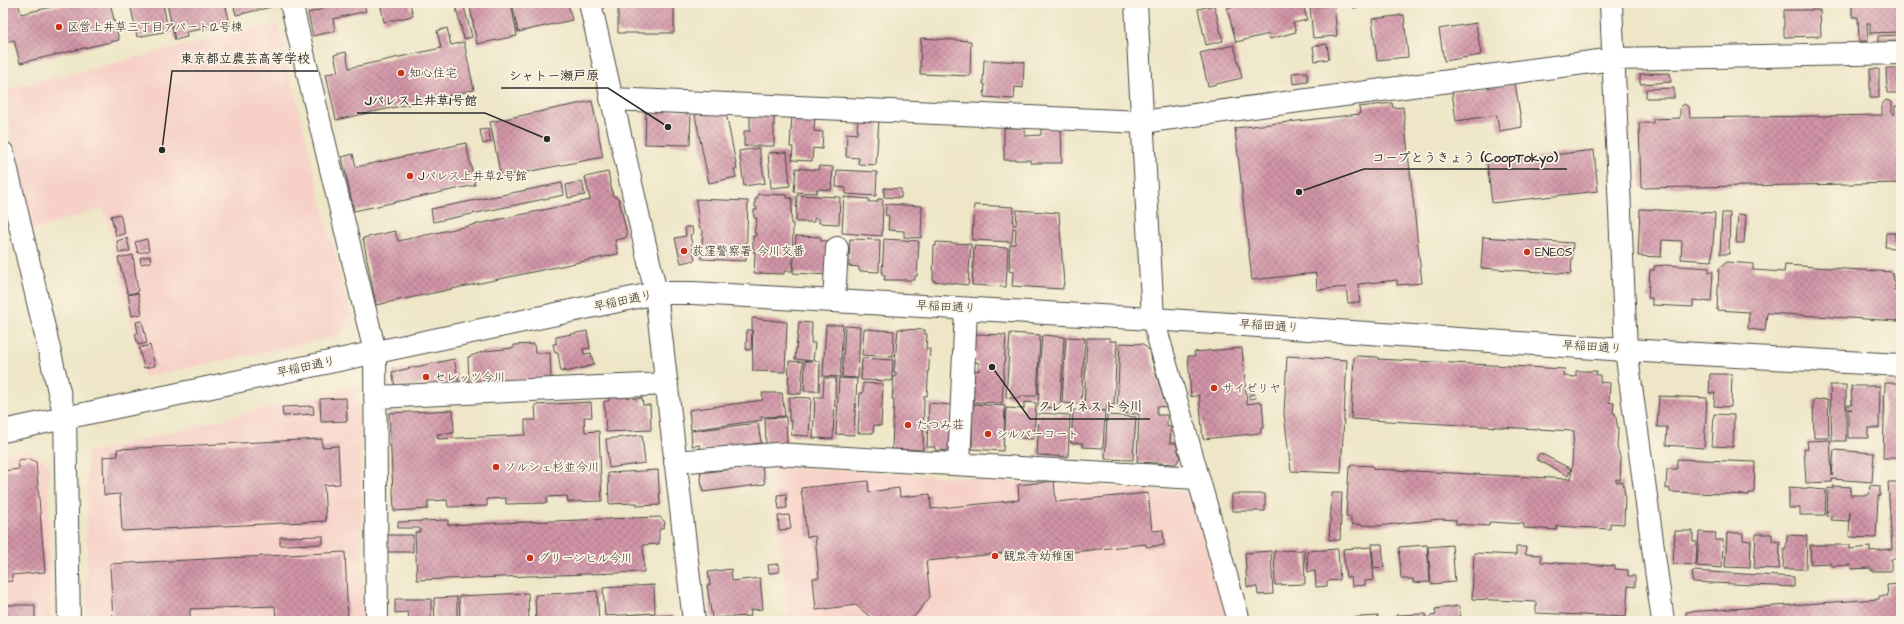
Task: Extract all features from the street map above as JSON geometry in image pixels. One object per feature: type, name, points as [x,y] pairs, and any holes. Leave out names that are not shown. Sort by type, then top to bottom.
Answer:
[{"type":"street","points":[[291,3],[375,352],[377,621]]},
{"type":"street","points":[[590,3],[656,293],[694,621]]},
{"type":"street","points":[[1136,3],[1153,318],[1239,621]]},
{"type":"street","points":[[1611,3],[1626,350],[1663,621]]},
{"type":"street","points":[[611,99],[1142,122],[1614,59],[1901,53]]},
{"type":"street","points":[[3,153],[65,417],[69,621]]},
{"type":"street","points":[[834,301],[837,248]]},
{"type":"street","name":"早稲田通り","points":[[3,431],[656,293],[1153,318],[1626,350],[1901,365]]},
{"type":"street","points":[[958,464],[966,309]]},
{"type":"street","points":[[375,397],[667,384]]},
{"type":"street","points":[[675,462],[776,454],[1198,478]]},
{"type":"shaded area","points":[[277,23],[350,315],[341,336],[144,377],[104,208],[32,230],[3,90]]},
{"type":"shaded area","points":[[359,386],[363,621],[87,621],[87,453]]},
{"type":"shaded area","points":[[30,451],[48,463],[50,621],[3,621],[3,454]]},
{"type":"shaded area","name":"観泉寺幼稚園","points":[[771,466],[1190,492],[1229,621],[789,621]]},
{"type":"building","name":"区営上井草三丁目アパート12号棟","points":[[18,3],[21,14],[69,3],[110,3],[119,40],[20,63],[14,40],[3,43],[3,6]]},
{"type":"building","points":[[130,3],[163,3],[168,31],[137,37]]},
{"type":"building","points":[[167,3],[186,3],[186,5],[197,3],[225,3],[230,24],[186,32],[187,37],[175,40]]},
{"type":"building","points":[[233,3],[276,3],[276,6],[236,15]]},
{"type":"building","points":[[321,3],[364,3],[366,11],[333,19],[335,31],[313,36],[308,13],[323,9]]},
{"type":"building","points":[[380,3],[410,3],[413,16],[384,22]]},
{"type":"building","points":[[489,3],[511,3],[517,36],[477,44],[470,7]]},
{"type":"building","points":[[512,3],[568,3],[572,20],[518,32]]},
{"type":"building","points":[[1232,3],[1303,3],[1307,20],[1293,23],[1296,32],[1270,39],[1269,34],[1236,42],[1227,8],[1233,6]]},
{"type":"building","points":[[1353,3],[1364,3],[1364,7],[1353,8]]},
{"type":"building","points":[[1370,3],[1394,3],[1394,4],[1371,7]]},
{"type":"building","points":[[1852,3],[1901,3],[1901,32],[1870,33],[1870,23],[1867,23],[1868,41],[1859,41],[1858,17],[1853,17],[1852,15]]},
{"type":"building","points":[[618,5],[674,5],[674,33],[618,33]]},
{"type":"building","points":[[1214,5],[1223,41],[1206,45],[1198,9]]},
{"type":"building","points":[[1334,5],[1337,36],[1313,38],[1310,7]]},
{"type":"building","points":[[464,7],[472,37],[464,39],[456,8]]},
{"type":"building","points":[[1784,10],[1820,10],[1821,36],[1784,37]]},
{"type":"building","points":[[1404,15],[1408,57],[1377,60],[1372,19]]},
{"type":"building","points":[[1476,23],[1481,55],[1444,61],[1439,29]]},
{"type":"building","name":"知心住宅","points":[[447,28],[451,45],[464,42],[474,90],[336,120],[326,74],[338,72],[334,55],[346,52],[349,68],[441,48],[437,31]]},
{"type":"building","points":[[1901,35],[1901,43],[1878,43],[1878,36]]},
{"type":"building","points":[[921,38],[971,41],[970,76],[920,74]]},
{"type":"building","points":[[1327,44],[1329,59],[1315,61],[1313,46]]},
{"type":"building","points":[[1234,45],[1242,78],[1208,86],[1200,53]]},
{"type":"building","points":[[984,60],[1024,62],[1023,88],[1015,87],[1014,99],[984,97]]},
{"type":"building","points":[[1886,68],[1901,68],[1901,93],[1887,93]]},
{"type":"building","points":[[1870,69],[1879,69],[1879,98],[1870,98]]},
{"type":"building","points":[[1307,72],[1308,82],[1293,84],[1292,73]]},
{"type":"building","points":[[1670,73],[1671,82],[1640,84],[1640,74]]},
{"type":"building","points":[[1515,83],[1522,127],[1499,131],[1497,115],[1456,121],[1452,92]]},
{"type":"building","points":[[1674,88],[1674,98],[1646,98],[1646,89]]},
{"type":"building","points":[[1886,100],[1892,102],[1892,114],[1895,114],[1895,106],[1901,106],[1901,183],[1641,188],[1639,123],[1653,123],[1653,119],[1680,118],[1680,108],[1684,104],[1689,107],[1690,118],[1882,115],[1882,104]]},
{"type":"building","points":[[592,101],[603,157],[501,177],[490,122]]},
{"type":"building","points":[[1392,103],[1393,108],[1403,107],[1422,283],[1397,285],[1397,280],[1358,284],[1360,302],[1348,303],[1346,287],[1317,290],[1316,273],[1252,280],[1235,128],[1360,114],[1359,107]]},
{"type":"building","points":[[646,110],[691,111],[690,145],[645,144]]},
{"type":"building","points":[[712,111],[726,113],[737,169],[734,169],[736,177],[709,183],[695,115]]},
{"type":"building","points":[[792,115],[815,116],[814,131],[823,132],[822,149],[813,148],[812,161],[792,160],[793,147],[790,147]]},
{"type":"building","points":[[750,116],[774,116],[774,146],[744,146],[744,131],[750,131]]},
{"type":"building","points":[[858,118],[879,119],[876,165],[858,164],[859,158],[846,157],[847,133],[857,134]]},
{"type":"building","points":[[1004,128],[1025,128],[1025,136],[1041,135],[1041,129],[1061,128],[1062,163],[1030,163],[1030,160],[1004,160]]},
{"type":"building","points":[[488,129],[491,142],[483,144],[480,130]]},
{"type":"building","name":"Jパレス上井草2号館","points":[[466,143],[475,185],[354,211],[342,157],[353,154],[356,167]]},
{"type":"building","points":[[759,148],[765,183],[744,186],[739,151]]},
{"type":"building","points":[[1594,150],[1598,191],[1492,203],[1487,163]]},
{"type":"building","points":[[787,152],[790,186],[771,188],[768,153]]},
{"type":"building","points":[[819,166],[833,167],[831,190],[817,189],[817,193],[794,192],[796,168],[818,170]]},
{"type":"building","points":[[837,170],[877,172],[876,196],[846,194],[846,188],[836,187]]},
{"type":"building","points":[[608,172],[613,196],[619,199],[627,235],[625,238],[615,240],[618,254],[376,305],[363,238],[395,231],[398,241],[590,200],[585,177]]},
{"type":"building","points":[[582,181],[585,195],[568,198],[566,185]]},
{"type":"building","points":[[562,183],[564,195],[433,222],[431,209]]},
{"type":"building","points":[[884,188],[901,189],[901,198],[884,197]]},
{"type":"building","points":[[758,194],[787,195],[787,198],[792,198],[792,271],[784,271],[784,274],[754,273],[755,252],[753,252],[753,236],[756,236],[756,233],[754,233],[757,218],[754,218],[754,210],[757,210],[757,207],[755,207],[755,199],[757,199]]},
{"type":"building","points":[[797,195],[840,197],[839,224],[819,223],[819,219],[814,218],[814,222],[796,222]]},
{"type":"building","points":[[844,197],[869,199],[869,202],[877,202],[878,199],[883,199],[882,236],[842,233]]},
{"type":"building","points":[[696,199],[748,201],[746,261],[701,259],[703,231],[699,227]]},
{"type":"building","points":[[886,204],[922,206],[921,238],[904,237],[904,231],[888,230],[889,216],[885,215]]},
{"type":"building","points":[[974,205],[1014,207],[1013,225],[1016,225],[1017,210],[1059,213],[1064,285],[1063,289],[1012,286],[1013,272],[1009,271],[1010,244],[1015,244],[1016,229],[1013,228],[1012,242],[972,240]]},
{"type":"building","points":[[1640,209],[1715,213],[1712,261],[1681,259],[1682,241],[1662,240],[1661,257],[1638,256]]},
{"type":"building","points":[[1722,213],[1730,213],[1729,254],[1720,254]]},
{"type":"building","points":[[120,214],[125,234],[116,236],[111,216]]},
{"type":"building","points":[[1738,214],[1746,215],[1744,243],[1736,243]]},
{"type":"building","points":[[685,227],[692,227],[693,234],[690,235],[695,260],[681,263],[675,238],[686,236]]},
{"type":"building","points":[[1886,233],[1895,233],[1895,248],[1885,247]]},
{"type":"building","points":[[796,236],[821,237],[821,241],[830,241],[828,275],[793,273]]},
{"type":"building","points":[[1483,237],[1573,243],[1571,274],[1481,268]]},
{"type":"building","points":[[127,238],[130,251],[119,253],[117,241]]},
{"type":"building","points":[[147,239],[149,251],[138,253],[135,242]]},
{"type":"building","points":[[850,239],[880,240],[879,272],[859,271],[859,267],[849,266]]},
{"type":"building","points":[[884,239],[919,241],[917,276],[915,276],[915,280],[884,280],[885,275],[882,275]]},
{"type":"building","points":[[936,242],[971,244],[968,285],[933,281],[934,246],[936,246]]},
{"type":"building","points":[[974,246],[1008,248],[1006,287],[972,285]]},
{"type":"building","points":[[133,255],[138,292],[128,294],[118,258]]},
{"type":"building","points":[[150,256],[151,262],[141,264],[140,258]]},
{"type":"building","points":[[1727,262],[1753,264],[1753,270],[1784,272],[1785,265],[1892,272],[1894,281],[1896,282],[1893,291],[1899,292],[1898,321],[1767,313],[1765,331],[1748,329],[1749,312],[1717,310],[1719,268]]},
{"type":"building","points":[[1666,265],[1709,268],[1709,272],[1713,272],[1711,302],[1693,300],[1693,307],[1652,305],[1652,298],[1648,298],[1650,270],[1654,270],[1654,266]]},
{"type":"building","points":[[138,293],[142,314],[132,316],[128,295]]},
{"type":"building","points":[[752,318],[787,322],[785,372],[753,371]]},
{"type":"building","points":[[142,321],[147,343],[138,345],[135,334],[138,333],[136,322]]},
{"type":"building","points":[[799,322],[812,323],[811,343],[815,343],[813,361],[820,361],[819,391],[804,391],[805,361],[812,361],[795,359]]},
{"type":"building","points":[[826,325],[843,325],[840,377],[823,376]]},
{"type":"building","points":[[845,326],[860,327],[858,378],[842,377]]},
{"type":"building","points":[[864,329],[894,331],[893,357],[862,355]]},
{"type":"building","points":[[898,329],[925,330],[925,334],[927,334],[926,349],[930,349],[927,396],[924,396],[923,450],[892,449],[894,399],[892,399],[894,376],[896,376],[896,372],[894,372]]},
{"type":"building","points":[[747,330],[752,330],[751,350],[746,350]]},
{"type":"building","points":[[587,331],[590,348],[583,349],[584,354],[591,353],[594,365],[561,372],[558,353],[555,353],[553,344],[556,344],[556,337]]},
{"type":"building","points":[[1010,333],[1040,335],[1036,396],[1006,398]]},
{"type":"building","points":[[976,334],[1006,335],[1002,403],[973,402],[975,370],[979,371],[979,363],[975,362]]},
{"type":"building","points":[[1042,336],[1064,337],[1060,408],[1038,407],[1040,359]]},
{"type":"building","points":[[1066,337],[1085,338],[1081,404],[1062,403]]},
{"type":"building","points":[[1087,338],[1110,338],[1110,341],[1117,341],[1114,405],[1107,404],[1106,411],[1084,409]]},
{"type":"building","points":[[1120,343],[1143,344],[1149,350],[1166,407],[1157,406],[1157,415],[1167,415],[1167,426],[1171,427],[1170,443],[1176,443],[1180,457],[1176,464],[1137,462],[1139,414],[1121,413],[1121,410],[1117,410]]},
{"type":"building","points":[[534,344],[535,353],[550,353],[551,378],[469,382],[468,357],[485,351],[514,348],[514,345]]},
{"type":"building","points":[[150,345],[155,366],[144,368],[139,348]]},
{"type":"building","points":[[1242,348],[1247,404],[1262,402],[1264,427],[1261,427],[1261,433],[1203,439],[1199,395],[1191,397],[1188,356],[1195,356],[1194,352]]},
{"type":"building","points":[[1287,356],[1347,360],[1341,473],[1291,471],[1284,414]]},
{"type":"building","points":[[1354,357],[1378,357],[1378,359],[1565,369],[1564,376],[1576,377],[1576,371],[1597,371],[1596,375],[1600,375],[1600,382],[1610,383],[1609,402],[1614,403],[1613,413],[1615,413],[1618,429],[1617,447],[1621,460],[1620,480],[1616,479],[1616,482],[1623,482],[1625,495],[1624,524],[1610,523],[1610,529],[1557,526],[1557,530],[1524,528],[1524,524],[1489,522],[1489,526],[1456,524],[1456,520],[1440,519],[1377,526],[1351,524],[1351,517],[1346,517],[1349,467],[1351,467],[1351,465],[1373,466],[1373,469],[1571,479],[1574,431],[1351,419]]},
{"type":"building","points":[[862,358],[893,360],[892,381],[861,380]]},
{"type":"building","name":"セレッツ今川","points":[[454,359],[459,383],[395,386],[392,372]]},
{"type":"building","points":[[789,361],[803,362],[801,394],[788,393]]},
{"type":"building","points":[[1710,374],[1732,374],[1731,407],[1714,406],[1715,393],[1709,393]]},
{"type":"building","points":[[824,378],[836,378],[833,439],[813,438],[815,397],[823,397]]},
{"type":"building","points":[[839,378],[857,379],[854,435],[836,434]]},
{"type":"building","points":[[863,383],[883,384],[881,426],[874,425],[873,433],[858,433],[860,393],[863,393]]},
{"type":"building","points":[[1885,383],[1898,383],[1898,389],[1901,389],[1901,458],[1883,458]]},
{"type":"building","points":[[1830,385],[1846,385],[1846,441],[1832,441]]},
{"type":"building","points":[[1851,386],[1880,386],[1879,428],[1868,428],[1868,438],[1848,438],[1848,410],[1852,409],[1847,409],[1847,405],[1852,405]]},
{"type":"building","points":[[762,393],[782,393],[785,416],[761,417],[762,420],[691,430],[689,410],[763,400]]},
{"type":"building","points":[[634,394],[634,399],[642,398],[643,405],[650,405],[651,430],[606,432],[604,401],[609,401],[609,396]]},
{"type":"building","points":[[1255,394],[1256,398],[1249,399],[1249,395]]},
{"type":"building","points":[[1659,396],[1707,398],[1704,448],[1666,445],[1667,427],[1657,427]]},
{"type":"building","points":[[789,397],[811,398],[809,436],[791,435],[792,421],[789,421]]},
{"type":"building","points":[[346,398],[347,421],[321,422],[320,399]]},
{"type":"building","points":[[1828,399],[1829,438],[1814,438],[1813,400]]},
{"type":"building","name":"ソルシェ杉並今川","points":[[591,402],[592,417],[584,417],[585,432],[599,431],[602,501],[568,502],[567,496],[547,497],[547,503],[506,504],[506,498],[487,499],[487,506],[448,507],[447,500],[428,501],[428,509],[394,511],[389,413],[453,410],[454,433],[437,434],[438,439],[525,435],[525,420],[536,420],[535,405]]},
{"type":"building","points":[[1024,402],[1036,403],[1034,439],[1019,438],[1019,433],[1005,432],[1006,408],[1024,409]]},
{"type":"building","points":[[929,403],[951,405],[948,451],[935,450],[935,447],[927,447]]},
{"type":"building","name":"シルバーコート","points":[[973,404],[1005,406],[1003,451],[972,449]]},
{"type":"building","points":[[313,406],[314,414],[283,416],[282,407]]},
{"type":"building","points":[[1073,410],[1105,411],[1103,448],[1083,447],[1083,443],[1071,443]]},
{"type":"building","points":[[1039,413],[1070,415],[1068,457],[1037,455]]},
{"type":"building","points":[[1714,414],[1734,415],[1733,447],[1712,446]]},
{"type":"building","points":[[1107,415],[1136,417],[1133,460],[1105,459]]},
{"type":"building","points":[[786,417],[787,443],[766,444],[765,418]]},
{"type":"building","points":[[758,423],[761,443],[701,451],[700,445],[692,446],[691,431]]},
{"type":"building","points":[[642,435],[645,463],[609,468],[606,439]]},
{"type":"building","points":[[322,439],[322,447],[338,446],[340,484],[324,485],[326,521],[122,531],[120,494],[104,495],[103,457],[118,456],[117,449]]},
{"type":"building","points":[[1830,440],[1832,476],[1834,450],[1874,453],[1872,482],[1832,479],[1832,482],[1806,483],[1804,448],[1808,449],[1807,441]]},
{"type":"building","points":[[1540,453],[1571,469],[1568,476],[1536,459]]},
{"type":"building","points":[[30,459],[36,462],[45,572],[12,575],[12,581],[3,582],[3,471],[19,469],[18,460]]},
{"type":"building","points":[[1677,459],[1755,462],[1754,493],[1749,493],[1749,495],[1670,492],[1670,488],[1666,489],[1667,469],[1677,469]]},
{"type":"building","points":[[762,465],[765,484],[703,492],[700,473]]},
{"type":"building","points":[[658,470],[660,505],[637,506],[637,503],[609,504],[608,473]]},
{"type":"building","points":[[868,481],[869,492],[899,488],[900,497],[930,494],[931,509],[1019,500],[1018,485],[1054,481],[1056,502],[1148,493],[1152,531],[1163,530],[1164,545],[1146,547],[1146,544],[1026,557],[1025,551],[926,561],[930,597],[913,618],[875,621],[856,605],[816,610],[813,578],[819,578],[815,536],[807,537],[801,488]]},
{"type":"building","points":[[1888,482],[1901,482],[1901,559],[1891,559],[1891,571],[1871,571],[1871,568],[1851,569],[1851,565],[1831,566],[1831,563],[1811,564],[1810,545],[1850,545],[1850,549],[1870,547],[1870,551],[1892,549]]},
{"type":"building","points":[[1870,485],[1880,486],[1880,496],[1878,496],[1876,538],[1849,537],[1850,511],[1849,521],[1831,520],[1832,516],[1827,516],[1828,488],[1833,489],[1833,486],[1851,487],[1850,495],[1869,495]]},
{"type":"building","points":[[1789,487],[1826,490],[1825,515],[1800,515],[1800,508],[1789,508]]},
{"type":"building","points":[[1332,493],[1342,493],[1340,540],[1329,540]]},
{"type":"building","points":[[786,494],[787,508],[779,509],[777,495]]},
{"type":"building","points":[[1232,494],[1265,494],[1265,511],[1232,511]]},
{"type":"building","points":[[789,515],[791,529],[779,530],[778,516]]},
{"type":"building","name":"グリーンヒル今川","points":[[660,517],[665,522],[664,527],[659,530],[659,544],[643,545],[644,572],[417,580],[415,532],[420,532],[420,528],[398,528],[398,522],[448,520],[448,525]]},
{"type":"building","points":[[1675,531],[1693,531],[1693,542],[1697,542],[1696,565],[1673,564]]},
{"type":"building","points":[[1699,532],[1716,533],[1715,540],[1723,540],[1722,568],[1697,566]]},
{"type":"building","points":[[1727,533],[1743,533],[1743,540],[1751,541],[1750,568],[1725,567]]},
{"type":"building","points":[[1756,534],[1772,534],[1772,541],[1780,542],[1779,569],[1754,568]]},
{"type":"building","points":[[385,535],[413,535],[413,552],[386,552]]},
{"type":"building","points":[[1787,535],[1807,536],[1806,569],[1783,569],[1784,549],[1786,549]]},
{"type":"building","points":[[323,536],[323,544],[280,545],[280,537]]},
{"type":"building","points":[[1372,544],[1382,544],[1384,567],[1374,568]]},
{"type":"building","points":[[1427,545],[1430,582],[1413,583],[1413,579],[1401,579],[1399,547]]},
{"type":"building","points":[[1452,545],[1455,582],[1431,584],[1428,547]]},
{"type":"building","points":[[1371,547],[1374,580],[1365,581],[1365,585],[1352,586],[1351,577],[1346,577],[1343,549]]},
{"type":"building","points":[[1516,547],[1526,547],[1525,554],[1541,555],[1541,562],[1615,566],[1615,569],[1628,570],[1628,576],[1635,576],[1635,587],[1628,586],[1626,617],[1536,613],[1536,602],[1472,599],[1474,553],[1516,555]]},
{"type":"building","points":[[1338,549],[1340,580],[1327,581],[1327,586],[1316,587],[1315,571],[1308,572],[1307,551]]},
{"type":"building","points":[[1304,550],[1305,584],[1275,585],[1274,551]]},
{"type":"building","points":[[1271,551],[1273,594],[1258,595],[1257,587],[1247,587],[1245,553]]},
{"type":"building","points":[[345,552],[348,621],[276,621],[275,606],[190,609],[190,621],[113,621],[110,564]]},
{"type":"building","points":[[779,564],[779,572],[769,573],[768,565]]},
{"type":"building","points":[[731,569],[732,581],[760,578],[763,609],[750,610],[751,616],[712,618],[707,585],[710,585],[708,572]]},
{"type":"building","points":[[1693,571],[1794,577],[1794,587],[1692,582]]},
{"type":"building","points":[[1901,584],[1901,621],[1686,621],[1686,612],[1879,599],[1879,596],[1888,596],[1887,585]]},
{"type":"building","points":[[654,585],[655,613],[605,616],[603,588]]},
{"type":"building","points":[[597,591],[599,621],[536,621],[535,595]]},
{"type":"building","points":[[528,593],[529,621],[460,621],[459,596]]},
{"type":"building","points":[[457,597],[457,621],[435,621],[434,598]]},
{"type":"building","points":[[395,599],[431,599],[431,621],[409,621],[408,612],[395,613]]},
{"type":"building","points":[[3,605],[35,605],[35,621],[3,621]]},
{"type":"building","points":[[1459,606],[1461,621],[1430,621],[1430,616],[1436,615],[1435,609]]},
{"type":"building","points":[[1426,614],[1426,621],[1396,621],[1396,615]]},
{"type":"building","points":[[673,615],[674,621],[606,621],[605,619]]},
{"type":"building","points":[[1378,616],[1378,621],[1344,621],[1344,618]]},
{"type":"place","name":"区営上井草三丁目アパート12号棟","points":[[59,27]]},
{"type":"place","name":"知心住宅","points":[[401,73]]},
{"type":"place","name":"シャトー瀬戸原","points":[[668,127]]},
{"type":"place","name":"Jパレス上井草1号館","points":[[547,139]]},
{"type":"place","name":"東京都立農芸高等学校","points":[[162,150]]},
{"type":"place","name":"Jパレス上井草2号館","points":[[410,176]]},
{"type":"place","name":"コープとうきょう (CoopTokyo)","points":[[1299,192]]},
{"type":"place","name":"荻窪警察署 今川交番","points":[[684,251]]},
{"type":"place","name":"ENEOS","points":[[1527,252]]},
{"type":"place","name":"クレイネスト今川","points":[[992,367]]},
{"type":"place","name":"セレッツ今川","points":[[426,377]]},
{"type":"place","name":"サイゼリヤ","points":[[1214,388]]},
{"type":"place","name":"たつみ荘","points":[[908,425]]},
{"type":"place","name":"シルバーコート","points":[[988,434]]},
{"type":"place","name":"ソルシェ杉並今川","points":[[496,467]]},
{"type":"place","name":"観泉寺幼稚園","points":[[995,556]]},
{"type":"place","name":"グリーンヒル今川","points":[[530,558]]}]
